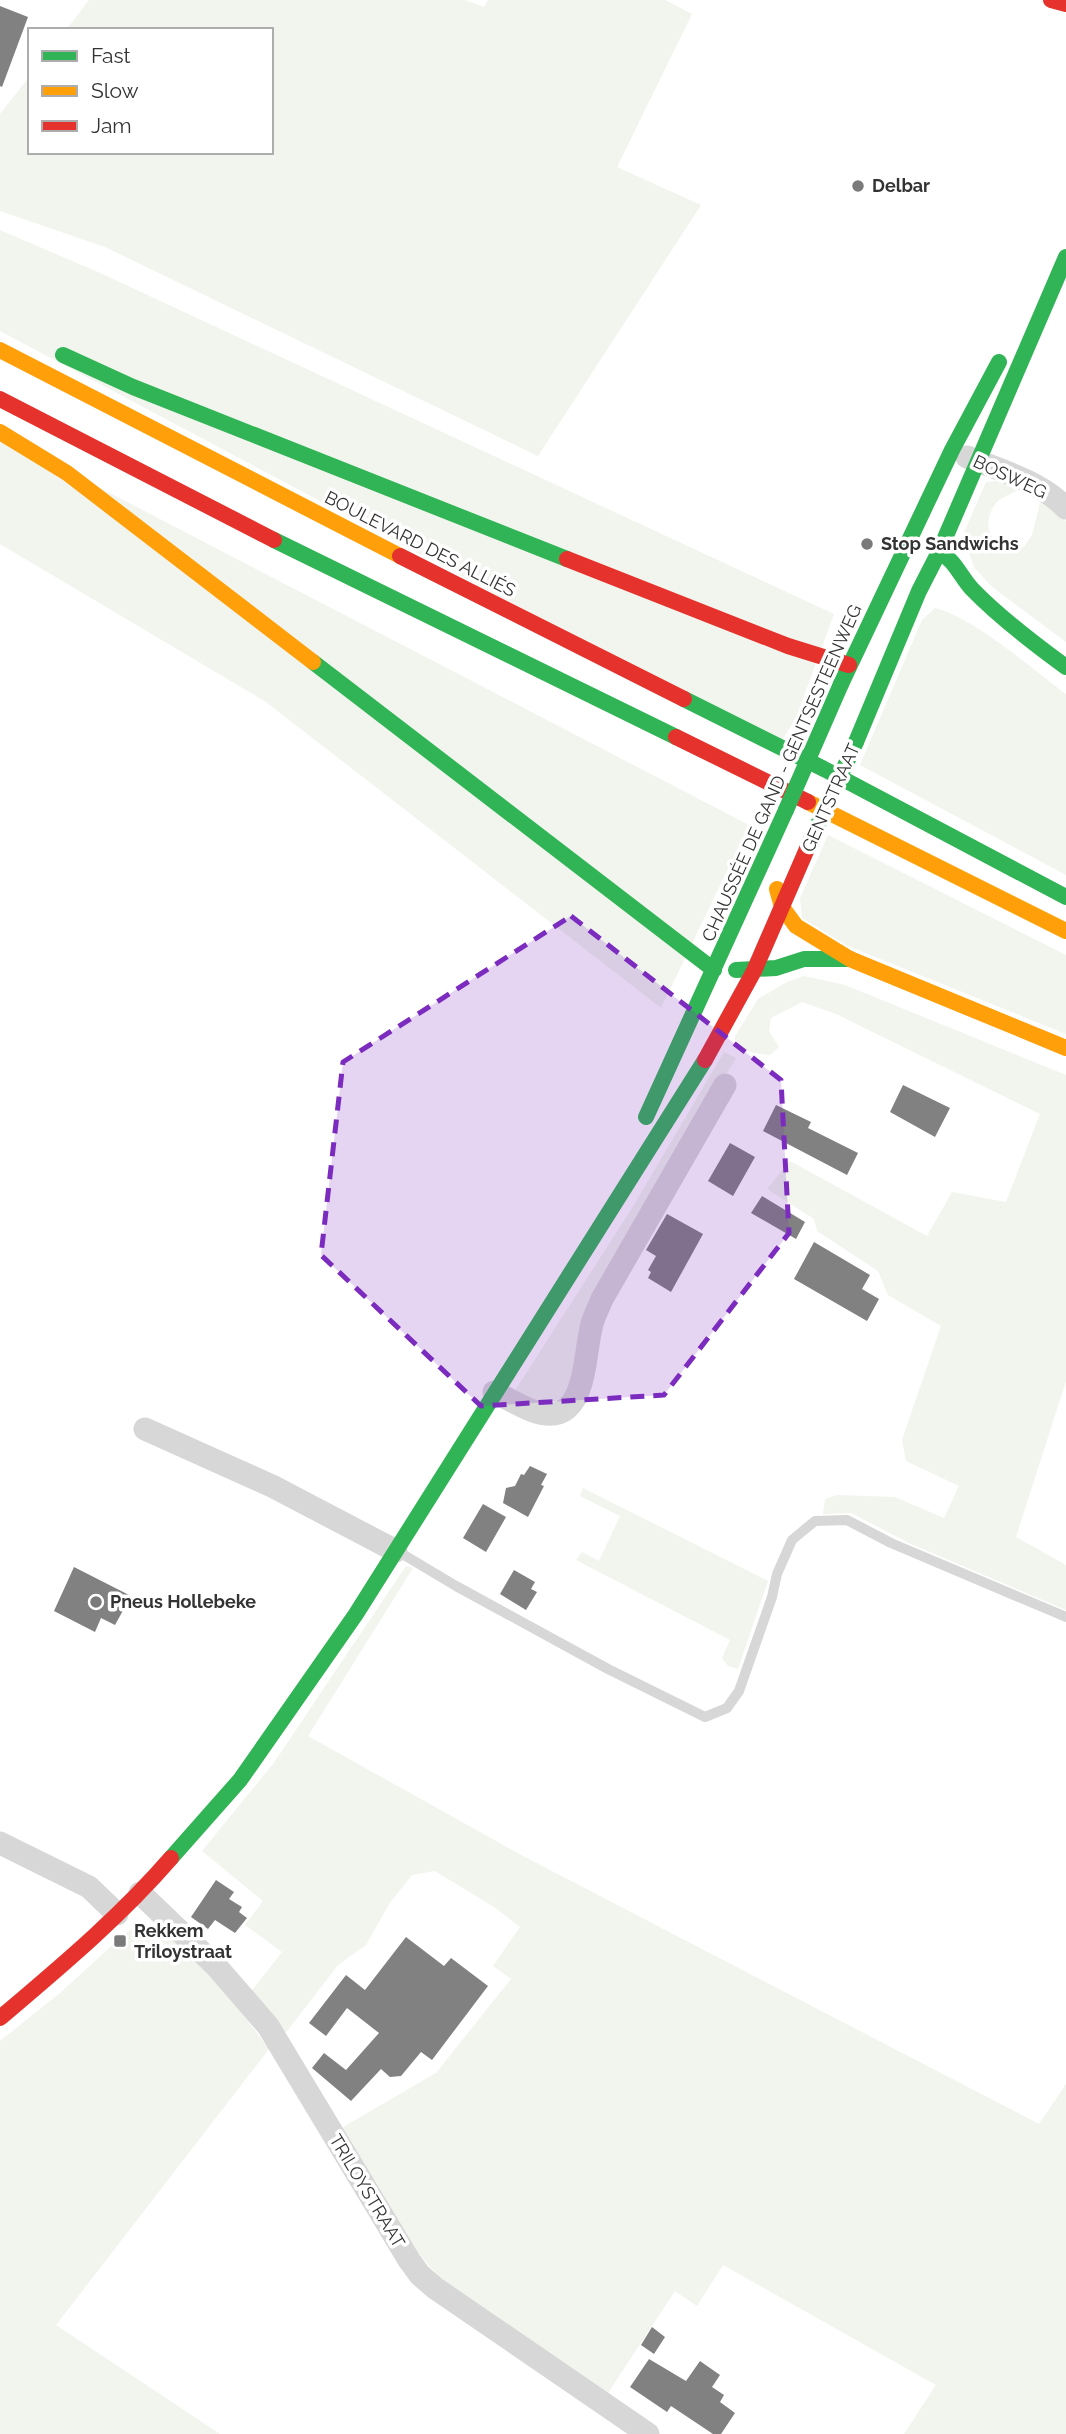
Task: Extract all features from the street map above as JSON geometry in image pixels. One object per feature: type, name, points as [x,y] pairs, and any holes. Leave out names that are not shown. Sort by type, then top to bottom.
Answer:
[{"type":"main road","points":[[1051,0],[1066,4]]},
{"type":"main road","points":[[1018,328],[1051,288],[1066,257]]},
{"type":"main road","name":"GENTSTRAAT","points":[[563,1283],[707,1056],[754,971],[856,742],[857,691],[919,592],[939,552],[1027,350],[1051,288]]},
{"type":"main road","points":[[48,349],[184,407],[788,646],[849,665]]},
{"type":"main road","name":"CHAUSSÉE DE GAND - GENTSESTEENWEG","points":[[563,1283],[634,1142],[786,810],[857,691],[849,665],[952,450],[1006,349]]},
{"type":"main road","name":"BOULEVARD DES ALLIÉS","points":[[0,350],[360,536],[824,769],[1066,897]]},
{"type":"main road","points":[[0,399],[345,576],[1066,930]]},
{"type":"main road","points":[[0,432],[67,473],[714,970],[754,971],[776,968],[804,959],[850,959]]},
{"type":"main road","points":[[939,552],[950,556],[967,584],[1022,636]]},
{"type":"main road","points":[[876,612],[898,597],[919,592],[940,596]]},
{"type":"main road","points":[[962,604],[1022,636],[1066,667]]},
{"type":"main road","points":[[786,810],[774,877],[782,907],[796,926],[850,959],[1066,1048]]},
{"type":"main road","points":[[0,2018],[140,1893],[240,1780],[356,1614],[563,1283]]},
{"type":"street","name":"BOSWEG","points":[[952,450],[1031,482],[1066,508]]},
{"type":"street","points":[[494,1392],[535,1412],[551,1414],[573,1404],[581,1387],[592,1324],[602,1299],[725,1086]]},
{"type":"street","points":[[145,1429],[272,1486],[396,1551]]},
{"type":"street","points":[[0,1843],[89,1887],[117,1914]]},
{"type":"street","name":"TRILOYSTRAAT","points":[[140,1893],[216,1966],[268,2026],[377,2210],[420,2275],[648,2434]]},
{"type":"lane","points":[[396,1551],[608,1669],[705,1717],[727,1708],[739,1691],[787,1551],[792,1540],[815,1521],[847,1520],[891,1543],[1066,1617]]},
{"type":"highlighted area","points":[[571,916],[781,1080],[789,1233],[664,1395],[481,1406],[321,1255],[343,1062]]},
{"type":"shaded area","points":[[89,0],[465,0],[484,7],[488,0],[665,0],[692,14],[617,167],[701,205],[538,456],[105,247],[0,211],[0,114],[28,79],[28,154],[273,154],[273,28],[68,28]]},
{"type":"shaded area","points":[[0,230],[98,272],[834,614],[796,718],[779,745],[0,331]]},
{"type":"shaded area","points":[[0,436],[749,825],[661,1008],[266,702],[0,544]]},
{"type":"shaded area","points":[[1004,481],[1017,490],[999,501],[990,515],[990,531],[999,543],[1015,548],[1024,547],[1032,535],[1041,499],[1066,521],[1066,642],[991,586],[974,567],[963,535],[986,482]]},
{"type":"shaded area","points":[[935,608],[950,613],[984,633],[1066,694],[1066,875],[860,765],[922,620]]},
{"type":"shaded area","points":[[828,835],[1066,955],[1066,1034],[848,946],[802,918],[800,898]]},
{"type":"shaded area","points":[[804,976],[845,985],[1066,1075],[1066,1381],[1016,1537],[1066,1565],[1066,1610],[911,1544],[851,1513],[823,1514],[825,1499],[837,1495],[895,1497],[944,1518],[959,1486],[906,1461],[902,1440],[941,1326],[888,1295],[878,1271],[817,1231],[814,1219],[767,1189],[790,1161],[927,1236],[952,1192],[1006,1202],[1040,1114],[836,1014],[802,1002],[771,1018],[769,1031],[779,1047],[770,1055],[754,1053],[742,1047],[734,1038],[758,999],[787,982]]},
{"type":"shaded area","points":[[724,1052],[736,1058],[616,1260],[574,1386],[555,1408],[519,1398],[516,1389],[632,1208]]},
{"type":"shaded area","points":[[583,1488],[768,1581],[738,1669],[728,1666],[722,1658],[730,1640],[576,1560],[582,1552],[599,1561],[620,1516],[580,1496]]},
{"type":"shaded area","points":[[406,1566],[413,1568],[308,1736],[523,1856],[1039,2124],[1066,2084],[1066,2434],[904,2434],[936,2385],[723,2265],[697,2306],[675,2291],[608,2393],[446,2283],[414,2248],[387,2210],[338,2130],[436,2073],[511,1979],[493,1966],[520,1927],[494,1907],[435,1871],[412,1875],[389,1904],[366,1945],[338,1965],[284,2035],[250,1993],[282,1952],[245,1925],[263,1901],[202,1851],[273,1764]]},
{"type":"shaded area","points":[[142,1927],[158,1929],[186,1949],[233,2001],[269,2049],[56,2325],[220,2434],[0,2434],[0,2041],[60,1993],[128,1931]]},
{"type":"building","points":[[0,6],[28,17],[2,87],[0,86]]},
{"type":"building","points":[[903,1085],[950,1108],[935,1137],[890,1112]]},
{"type":"building","points":[[776,1105],[811,1122],[808,1128],[858,1153],[847,1175],[763,1131]]},
{"type":"building","points":[[730,1143],[755,1157],[733,1196],[708,1181]]},
{"type":"building","points":[[762,1196],[805,1222],[796,1239],[751,1213]]},
{"type":"building","points":[[667,1214],[703,1234],[671,1292],[648,1278],[651,1272],[648,1270],[656,1256],[646,1250]]},
{"type":"building","points":[[814,1242],[870,1275],[862,1289],[879,1299],[867,1321],[794,1279]]},
{"type":"building","points":[[530,1466],[547,1474],[541,1485],[544,1486],[528,1517],[503,1503],[506,1488],[515,1486],[521,1474],[524,1475]]},
{"type":"building","points":[[483,1504],[506,1517],[486,1552],[463,1538]]},
{"type":"building","points":[[74,1567],[131,1596],[115,1625],[101,1618],[95,1632],[54,1611]]},
{"type":"building","points":[[514,1570],[535,1582],[531,1589],[537,1592],[526,1610],[500,1594]]},
{"type":"building","points":[[216,1880],[234,1892],[229,1899],[242,1907],[239,1912],[247,1918],[235,1933],[215,1920],[208,1929],[191,1917]]},
{"type":"building","points":[[406,1937],[444,1966],[451,1958],[488,1986],[432,2060],[421,2052],[401,2076],[390,2077],[381,2069],[351,2101],[312,2068],[324,2053],[346,2070],[379,2033],[347,2008],[326,2036],[309,2023],[346,1975],[365,1990]]},
{"type":"building","points":[[652,2327],[665,2337],[654,2354],[641,2345]]},
{"type":"building","points":[[649,2359],[686,2381],[700,2361],[720,2375],[712,2387],[724,2395],[720,2402],[735,2413],[721,2434],[713,2434],[671,2406],[667,2412],[630,2387]]},
{"type":"traffic: fast","points":[[856,742],[919,591],[939,552],[1066,257]]},
{"type":"traffic: fast","points":[[63,355],[133,387],[567,559]]},
{"type":"traffic: fast","points":[[841,684],[952,450],[999,362]]},
{"type":"traffic: fast","points":[[274,540],[676,737]]},
{"type":"traffic: fast","points":[[939,552],[949,559],[972,589],[994,610],[1066,667]]},
{"type":"traffic: fast","points":[[313,662],[714,970]]},
{"type":"traffic: fast","points":[[786,810],[841,684]]},
{"type":"traffic: fast","points":[[684,699],[824,769]]},
{"type":"traffic: fast","points":[[813,835],[856,742]]},
{"type":"traffic: fast","points":[[824,769],[1066,897]]},
{"type":"traffic: fast","points":[[646,1117],[786,810]]},
{"type":"traffic: fast","points":[[736,970],[776,968],[804,959],[850,959]]},
{"type":"traffic: fast","points":[[171,1858],[240,1780],[356,1614],[705,1060]]},
{"type":"traffic: slow","points":[[0,350],[400,556]]},
{"type":"traffic: slow","points":[[0,432],[67,473],[313,662]]},
{"type":"traffic: slow","points":[[808,802],[1066,931]]},
{"type":"traffic: slow","points":[[777,889],[782,907],[796,926],[850,959],[1066,1048]]},
{"type":"traffic: jam","points":[[1051,0],[1066,4]]},
{"type":"traffic: jam","points":[[0,399],[274,540]]},
{"type":"traffic: jam","points":[[400,556],[684,699]]},
{"type":"traffic: jam","points":[[567,559],[788,646],[849,665]]},
{"type":"traffic: jam","points":[[676,737],[808,802]]},
{"type":"traffic: jam","points":[[705,1060],[754,971],[813,835]]},
{"type":"traffic: jam","points":[[0,2018],[110,1921],[171,1858]]},
{"type":"place","name":"Delbar","points":[[858,186]]},
{"type":"place","name":"Stop Sandwichs","points":[[867,544]]},
{"type":"place","name":"Pneus Hollebeke","points":[[96,1602]]},
{"type":"place","name":"Rekkem Triloystraat","points":[[120,1941]]}]
